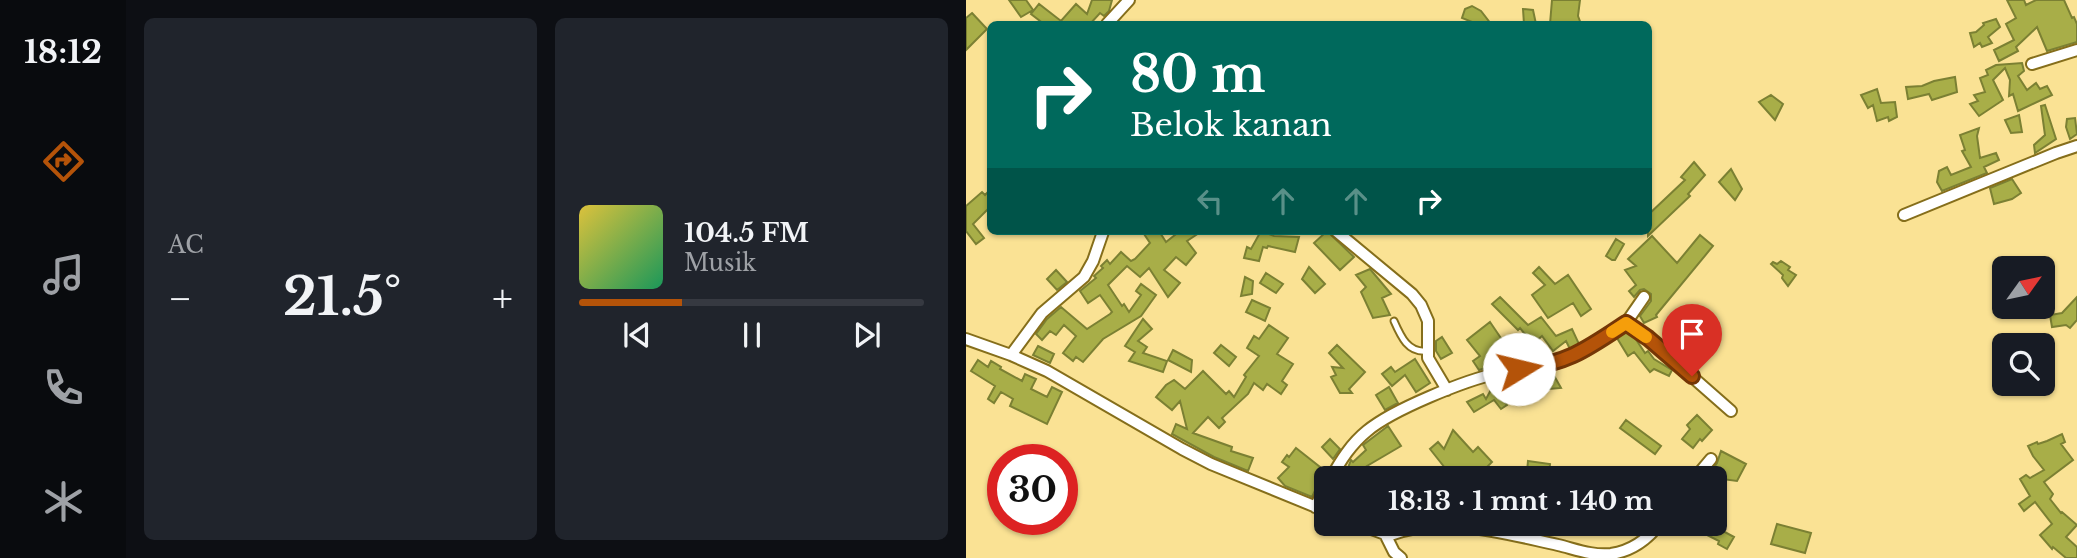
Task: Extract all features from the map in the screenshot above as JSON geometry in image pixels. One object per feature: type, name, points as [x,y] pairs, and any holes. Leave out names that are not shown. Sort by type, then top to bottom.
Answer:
[{"type":"street","points":[[1110,21],[1129,0]]},
{"type":"street","points":[[2032,64],[2077,50]]},
{"type":"street","points":[[1904,215],[2077,146]]},
{"type":"street","points":[[1011,355],[1042,313],[1084,277],[1102,235]]},
{"type":"street","points":[[1341,235],[1412,294],[1421,305],[1428,321],[1428,358],[1447,390]]},
{"type":"street","points":[[1338,466],[1349,449],[1377,424],[1447,390],[1492,374],[1543,367],[1565,360],[1626,323],[1644,297]]},
{"type":"street","points":[[1626,323],[1648,338],[1731,411]]},
{"type":"street","points":[[966,339],[1011,355],[1078,387],[1182,449],[1314,507]]},
{"type":"street","points":[[1706,466],[1712,459]]},
{"type":"street","points":[[1387,536],[1394,552],[1401,558]]},
{"type":"street","points":[[1513,536],[1588,553],[1610,554],[1628,549],[1648,536]]},
{"type":"lane","points":[[1394,321],[1410,347],[1416,351],[1427,351]]},
{"type":"building","points":[[1009,0],[1026,0],[1033,10],[1021,17]]},
{"type":"building","points":[[1092,0],[1112,0],[1109,11],[1104,16],[1100,13],[1093,21],[1061,21],[1076,4],[1087,14]]},
{"type":"building","points":[[1552,0],[1580,0],[1580,21],[1550,21]]},
{"type":"building","points":[[2007,0],[2024,0],[2026,5],[2036,0],[2064,0],[2077,24],[2077,42],[2047,51],[2037,27],[2016,47],[2018,51],[1999,61],[1994,50],[2014,40],[2006,24],[2016,18]]},
{"type":"building","points":[[1039,4],[1061,21],[1040,21],[1031,14]]},
{"type":"building","points":[[1472,6],[1481,11],[1489,21],[1470,21],[1462,18],[1465,9]]},
{"type":"building","points":[[1523,9],[1533,10],[1535,21],[1524,21]]},
{"type":"building","points":[[972,13],[987,29],[966,50],[966,18]]},
{"type":"building","points":[[1996,19],[2000,27],[1988,37],[1992,43],[1982,47],[1980,43],[1974,47],[1970,33],[1976,32],[1983,23]]},
{"type":"building","points":[[2022,63],[2024,71],[2018,76],[2027,90],[2036,83],[2040,89],[2047,86],[2052,95],[2018,111],[2013,94],[2009,96],[2010,80],[2005,68],[1993,80],[2003,100],[1979,116],[1970,104],[1978,101],[1974,95],[1985,92],[1980,78],[1988,75],[1986,70],[1996,65]]},
{"type":"building","points":[[1955,77],[1957,92],[1932,100],[1929,94],[1908,99],[1906,87],[1922,86]]},
{"type":"building","points":[[1877,89],[1881,103],[1895,102],[1897,117],[1889,121],[1888,117],[1877,121],[1873,105],[1868,108],[1861,95]]},
{"type":"building","points":[[1771,95],[1783,104],[1775,120],[1759,102]]},
{"type":"building","points":[[2045,105],[2056,139],[2035,153],[2034,145],[2045,135],[2041,106]]},
{"type":"building","points":[[2019,115],[2022,132],[2011,133],[2005,120]]},
{"type":"building","points":[[2075,118],[2077,134],[2070,139],[2066,127],[2067,119]]},
{"type":"building","points":[[1979,128],[1977,136],[1980,158],[1996,153],[1999,160],[1984,167],[1987,173],[1942,191],[1937,182],[1939,171],[1947,167],[1951,175],[1971,167],[1962,151],[1965,150],[1960,135]]},
{"type":"building","points":[[1694,162],[1705,175],[1688,194],[1690,196],[1652,232],[1652,211],[1685,180],[1681,177]]},
{"type":"building","points":[[1731,169],[1742,189],[1735,200],[1719,182]]},
{"type":"building","points":[[2012,179],[2021,193],[2012,199],[1994,204],[1990,188]]},
{"type":"building","points":[[982,192],[985,195],[987,193],[987,210],[973,224],[984,238],[976,244],[966,231],[966,206]]},
{"type":"building","points":[[1145,235],[1162,235],[1166,242],[1175,235],[1196,235],[1187,241],[1196,253],[1186,265],[1176,257],[1164,270],[1180,283],[1168,297],[1149,268],[1140,277],[1127,266],[1108,285],[1122,306],[1124,304],[1129,312],[1141,295],[1136,291],[1141,284],[1156,295],[1141,316],[1103,339],[1083,362],[1076,357],[1073,361],[1063,353],[1076,336],[1064,325],[1056,335],[1050,331],[1042,340],[1036,334],[1047,319],[1061,307],[1087,329],[1110,314],[1112,312],[1100,295],[1088,303],[1080,291],[1096,278],[1094,276],[1107,260],[1110,264],[1121,252],[1131,261],[1150,243]]},
{"type":"building","points":[[1259,235],[1299,237],[1295,252],[1263,247],[1259,261],[1244,258],[1247,247],[1251,249]]},
{"type":"building","points":[[1323,235],[1331,235],[1354,257],[1340,270],[1314,243]]},
{"type":"building","points":[[1700,235],[1713,246],[1657,317],[1644,323],[1640,316],[1651,301],[1651,294],[1644,289],[1634,297],[1629,291],[1636,285],[1625,270],[1636,266],[1628,259],[1652,236],[1677,263]]},
{"type":"building","points":[[1616,239],[1624,244],[1615,260],[1612,260],[1606,256]]},
{"type":"building","points":[[1781,261],[1796,275],[1788,286],[1782,278],[1783,275],[1771,264]]},
{"type":"building","points":[[1309,267],[1325,284],[1315,293],[1302,279]]},
{"type":"building","points":[[1539,267],[1555,284],[1568,275],[1591,309],[1581,316],[1573,303],[1548,318],[1532,295],[1545,285],[1533,273]]},
{"type":"building","points":[[1370,269],[1391,294],[1382,298],[1390,315],[1373,318],[1361,292],[1366,287],[1356,275]]},
{"type":"building","points":[[1056,270],[1067,282],[1057,290],[1047,279]]},
{"type":"building","points":[[1266,273],[1283,284],[1276,293],[1260,283]]},
{"type":"building","points":[[1245,277],[1253,281],[1252,294],[1241,296]]},
{"type":"building","points":[[1500,297],[1528,325],[1541,317],[1556,336],[1572,329],[1579,344],[1570,349],[1566,341],[1553,351],[1542,336],[1533,344],[1520,328],[1518,330],[1492,304]]},
{"type":"building","points":[[2077,297],[2077,320],[2070,328],[2066,325],[2052,327],[2051,319],[2055,319],[2055,314],[2062,313]]},
{"type":"building","points":[[1252,300],[1270,308],[1265,321],[1246,312]]},
{"type":"building","points":[[1143,319],[1152,329],[1138,341],[1147,347],[1143,353],[1167,361],[1163,372],[1129,361],[1135,352],[1125,346]]},
{"type":"building","points":[[1490,322],[1511,353],[1479,370],[1473,361],[1480,356],[1467,340]]},
{"type":"building","points":[[1269,325],[1288,338],[1277,354],[1293,364],[1282,381],[1287,385],[1281,394],[1267,384],[1263,390],[1254,383],[1248,394],[1222,418],[1225,422],[1219,428],[1208,417],[1193,433],[1253,458],[1248,471],[1214,457],[1172,434],[1176,424],[1187,429],[1180,401],[1172,410],[1156,397],[1174,380],[1185,389],[1203,371],[1226,394],[1229,391],[1234,397],[1246,377],[1244,375],[1259,356],[1247,348],[1254,336],[1259,339]]},
{"type":"building","points":[[1626,332],[1635,338],[1645,353],[1648,351],[1654,359],[1672,370],[1669,376],[1654,369],[1650,372],[1634,352],[1628,356],[1617,338]]},
{"type":"building","points":[[1442,337],[1452,353],[1441,359],[1436,351],[1436,341]]},
{"type":"building","points":[[1221,345],[1236,357],[1229,366],[1214,353]]},
{"type":"building","points":[[1337,345],[1365,372],[1349,389],[1352,393],[1340,393],[1331,377],[1336,375],[1332,367],[1343,368],[1329,353]]},
{"type":"building","points":[[1038,346],[1054,354],[1050,363],[1033,355]]},
{"type":"building","points":[[1173,350],[1192,360],[1191,372],[1168,360]]},
{"type":"building","points":[[1415,359],[1430,383],[1416,392],[1405,375],[1392,386],[1382,374],[1391,367],[1395,372]]},
{"type":"building","points":[[978,360],[988,367],[991,361],[1022,381],[1025,374],[1036,379],[1031,389],[1047,397],[1052,387],[1062,392],[1047,424],[1010,406],[1013,399],[1001,392],[994,403],[988,399],[995,386],[971,371]]},
{"type":"building","points":[[1552,372],[1561,388],[1549,389],[1542,374]]},
{"type":"building","points":[[1527,377],[1529,380],[1522,387],[1520,383],[1504,401],[1507,405],[1501,409],[1494,400],[1474,412],[1467,402],[1483,394],[1486,399],[1493,386],[1498,393],[1501,384]]},
{"type":"building","points":[[1389,387],[1398,403],[1385,410],[1376,395]]},
{"type":"building","points":[[1697,415],[1712,430],[1693,448],[1682,439],[1690,429],[1687,425]]},
{"type":"building","points":[[1626,420],[1661,446],[1655,454],[1620,428]]},
{"type":"building","points":[[1388,426],[1401,446],[1367,466],[1349,466],[1351,460],[1353,462],[1366,450],[1363,445]]},
{"type":"building","points":[[1453,430],[1473,452],[1478,447],[1492,462],[1488,466],[1443,466],[1430,449],[1438,442],[1444,449]]},
{"type":"building","points":[[2062,434],[2065,442],[2061,444],[2073,460],[2044,482],[2053,494],[2050,499],[2061,513],[2077,525],[2066,537],[2077,547],[2077,558],[2066,558],[2053,547],[2052,549],[2040,535],[2052,524],[2035,502],[2024,511],[2019,504],[2030,496],[2020,479],[2026,475],[2030,478],[2044,470],[2028,446]]},
{"type":"building","points":[[1330,439],[1340,449],[1333,459],[1322,447]]},
{"type":"building","points":[[1296,448],[1319,466],[1314,466],[1312,497],[1285,486],[1278,478],[1289,467],[1282,462],[1287,455],[1289,457]]},
{"type":"building","points":[[1721,451],[1746,464],[1737,481],[1727,480],[1727,466],[1715,466]]},
{"type":"building","points":[[1528,461],[1550,464],[1550,466],[1528,466]]},
{"type":"building","points":[[1777,524],[1811,533],[1805,553],[1771,544]]},
{"type":"building","points":[[1727,533],[1734,537],[1727,549],[1718,544],[1719,541],[1709,536],[1727,536]]},
{"type":"slow traffic","points":[[1612,332],[1626,323],[1646,337]]},
{"type":"route","points":[[1519,369],[1543,367],[1565,360],[1626,323],[1692,376]]}]
